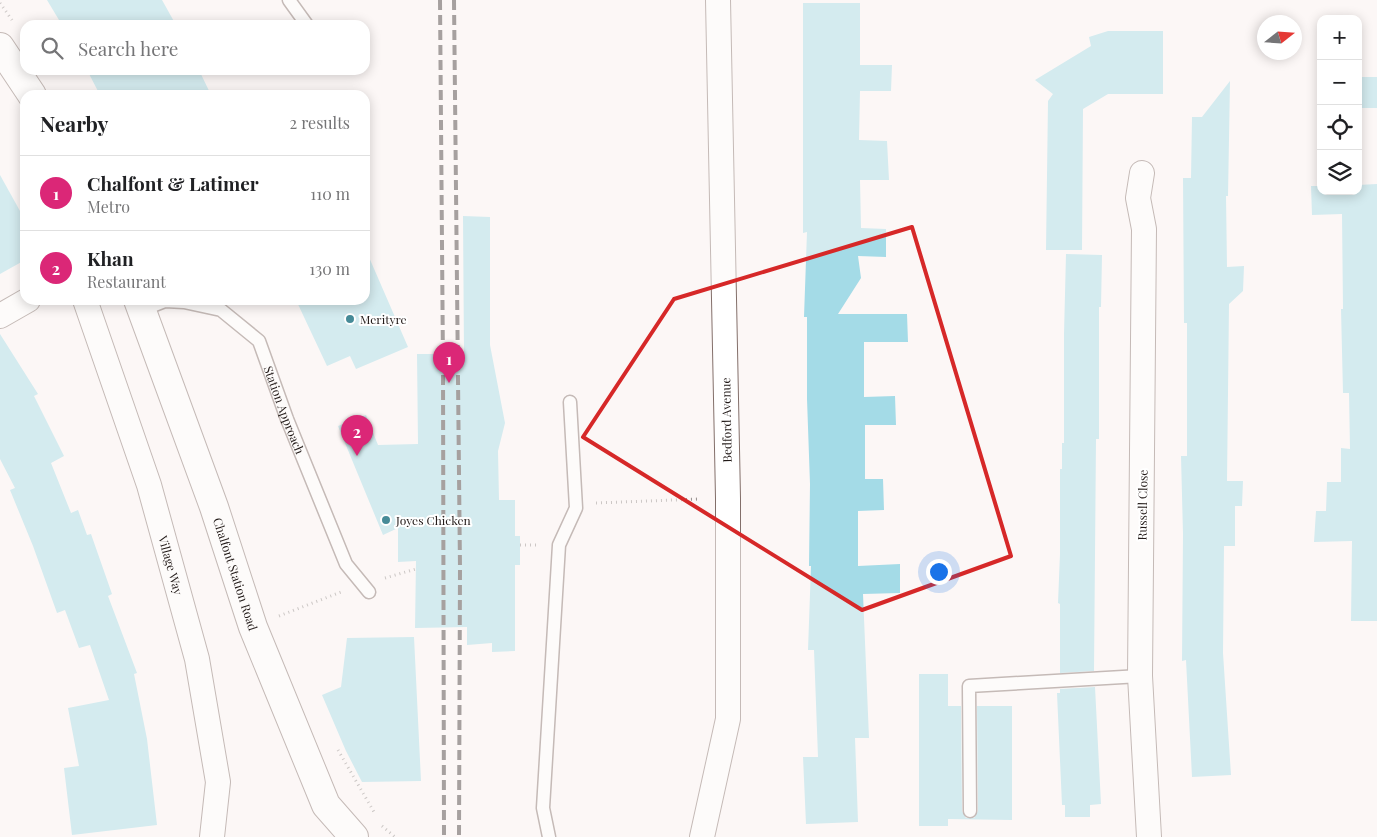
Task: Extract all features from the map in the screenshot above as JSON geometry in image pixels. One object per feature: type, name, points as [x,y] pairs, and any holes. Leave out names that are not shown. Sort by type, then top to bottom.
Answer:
[{"type":"main road","points":[[0,47],[29,90]]},
{"type":"main road","name":"Chalfont Station Road","points":[[140,305],[214,507],[253,627],[326,805],[354,837]]},
{"type":"street","name":"Bedford Avenue","points":[[702,837],[728,719],[728,498],[718,0]]},
{"type":"street","name":"Russell Close","points":[[1142,173],[1138,198],[1144,229],[1140,676],[1149,837]]},
{"type":"street","points":[[0,316],[20,305]]},
{"type":"street","name":"Village Way","points":[[87,305],[149,484],[197,659],[218,782],[212,837]]},
{"type":"lane","points":[[289,0],[303,20]]},
{"type":"lane","name":"Station Approach","points":[[198,305],[221,310],[259,341],[287,419],[346,564],[369,592]]},
{"type":"lane","points":[[549,837],[543,808],[559,545],[576,508],[570,402]]},
{"type":"lane","points":[[970,810],[969,686],[1140,676]]},
{"type":"path","points":[[595,503],[728,498]]},
{"type":"path","points":[[277,616],[308,604]]},
{"type":"highlighted area","points":[[912,227],[1011,556],[862,610],[583,437],[674,299]]},
{"type":"building","points":[[47,0],[162,0],[173,20],[59,20]]},
{"type":"building","points":[[803,3],[860,3],[860,65],[892,65],[891,91],[860,91],[859,140],[887,141],[889,180],[860,180],[861,228],[886,229],[886,257],[858,256],[861,278],[838,314],[907,314],[908,342],[864,342],[864,397],[895,396],[896,425],[865,425],[865,479],[883,479],[884,510],[858,511],[858,566],[900,564],[900,593],[863,594],[869,738],[855,738],[858,822],[806,824],[803,757],[818,757],[814,650],[808,650],[811,566],[809,566],[810,484],[807,317],[804,317],[807,232],[803,233]]},
{"type":"building","points":[[1108,31],[1163,31],[1163,94],[1108,94],[1083,109],[1082,250],[1046,250],[1048,101],[1053,94],[1035,80],[1091,46],[1089,37]]},
{"type":"building","points":[[90,75],[201,75],[209,90],[97,90]]},
{"type":"building","points":[[1362,77],[1377,77],[1377,108],[1362,108]]},
{"type":"building","points":[[1230,81],[1228,196],[1226,196],[1227,267],[1244,266],[1243,291],[1229,304],[1227,481],[1243,481],[1242,506],[1235,506],[1235,546],[1224,546],[1223,653],[1231,775],[1192,777],[1186,660],[1182,661],[1183,534],[1181,456],[1187,456],[1187,323],[1184,323],[1183,178],[1191,178],[1192,117],[1202,117]]},
{"type":"building","points":[[0,175],[20,211],[20,263],[0,274]]},
{"type":"building","points":[[1377,184],[1377,621],[1351,621],[1352,541],[1314,542],[1316,511],[1326,511],[1327,482],[1341,482],[1341,448],[1350,449],[1349,393],[1343,393],[1341,309],[1343,309],[1342,214],[1312,215],[1311,186],[1317,186],[1317,195],[1362,195],[1362,185]]},
{"type":"building","points":[[463,216],[490,217],[490,345],[505,423],[498,451],[499,500],[515,500],[515,536],[520,536],[520,565],[515,565],[515,651],[492,652],[492,643],[467,645],[467,627],[415,628],[416,561],[398,562],[398,528],[383,535],[338,426],[366,415],[378,445],[418,444],[417,354],[464,354]]},
{"type":"building","points":[[1066,254],[1102,255],[1101,307],[1099,307],[1099,439],[1096,439],[1094,671],[1060,673],[1060,604],[1058,603],[1060,469],[1062,469],[1062,443],[1064,443]]},
{"type":"building","name":"Merityre","points":[[370,260],[408,347],[356,369],[350,356],[327,366],[298,305],[370,305]]},
{"type":"building","points":[[0,334],[38,394],[34,396],[64,456],[51,463],[71,513],[78,510],[87,535],[91,534],[112,594],[108,596],[137,673],[134,674],[147,739],[157,825],[72,835],[64,768],[79,766],[68,708],[109,700],[90,645],[79,648],[65,610],[57,613],[10,490],[15,488],[0,459]]},
{"type":"building","points":[[414,637],[421,781],[362,782],[346,751],[322,695],[341,687],[347,638]]},
{"type":"building","points":[[919,674],[948,674],[948,706],[961,706],[962,811],[966,818],[974,818],[978,811],[977,706],[1012,706],[1012,820],[948,819],[948,826],[919,826]]},
{"type":"building","points":[[1095,687],[1101,804],[1090,805],[1090,817],[1065,817],[1065,805],[1062,805],[1057,693],[1060,693],[1060,689]]},
{"type":"railway","points":[[440,0],[444,837]]},
{"type":"railway","points":[[454,0],[460,568],[459,837]]},
{"type":"place","name":"Merityre","points":[[350,319]]},
{"type":"place","name":"Chalfont & Latimer","points":[[449,383]]},
{"type":"place","name":"Khan","points":[[357,456]]},
{"type":"place","name":"Joyes Chicken","points":[[386,520]]}]
